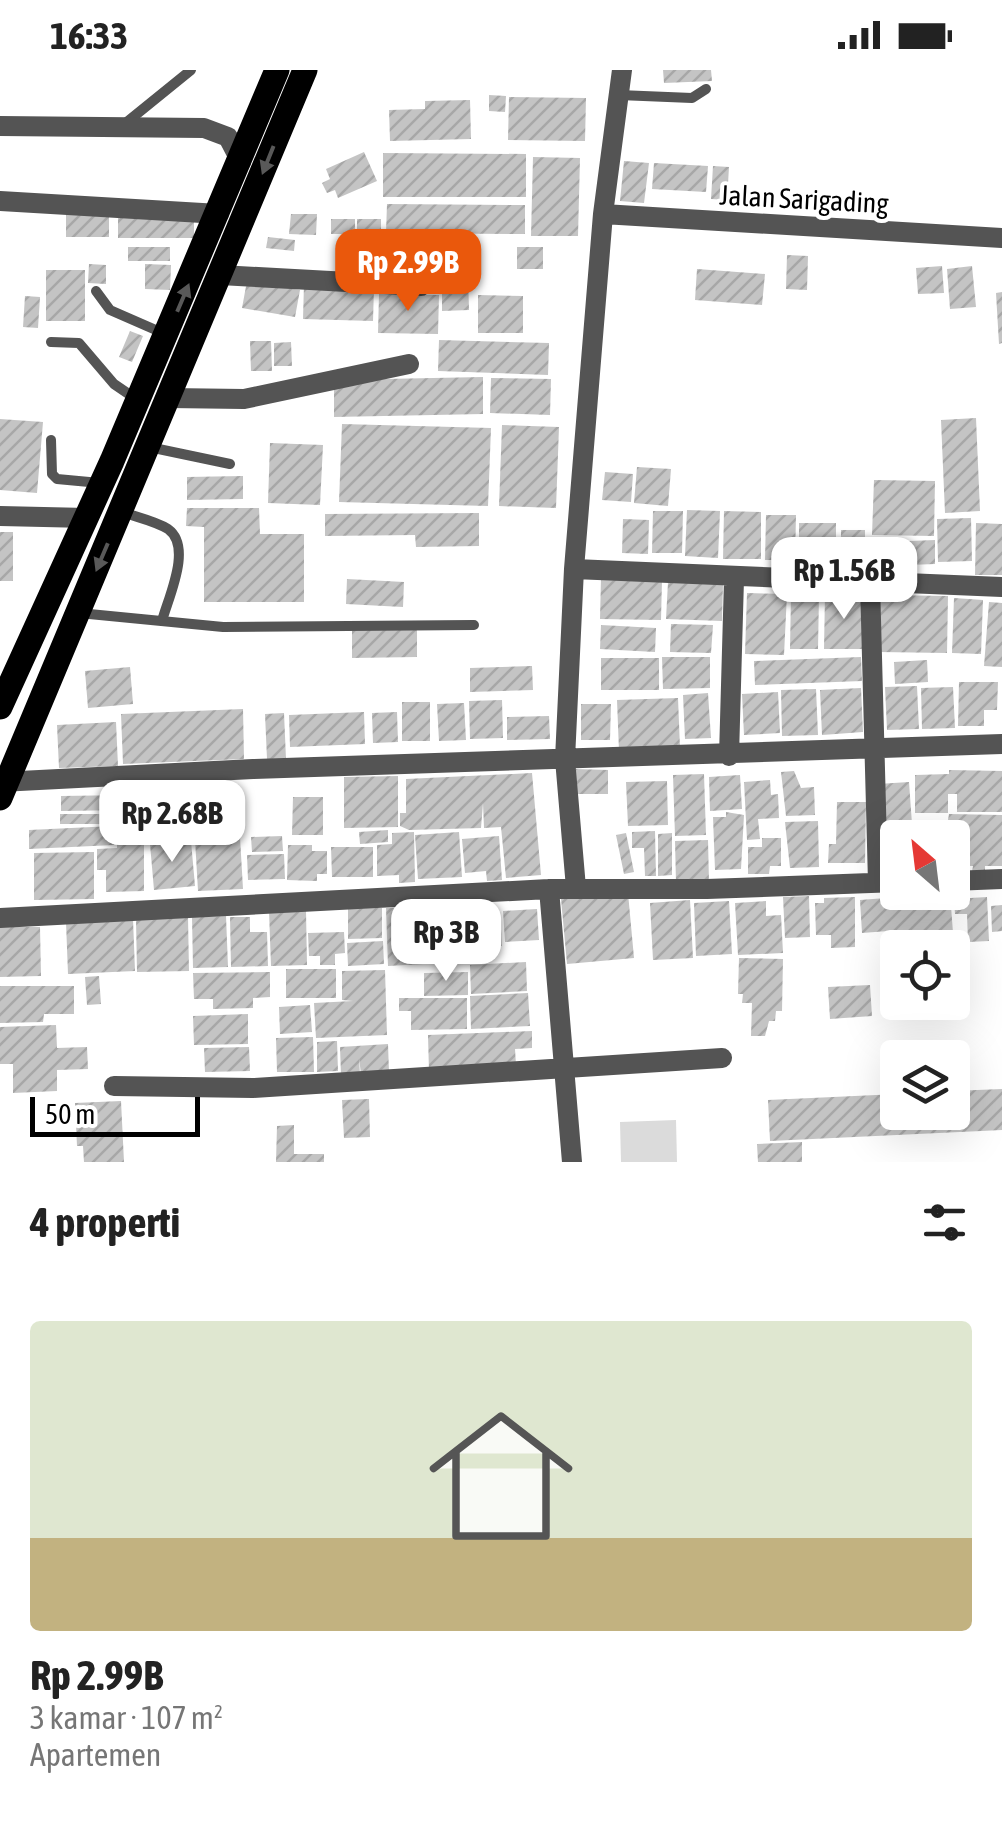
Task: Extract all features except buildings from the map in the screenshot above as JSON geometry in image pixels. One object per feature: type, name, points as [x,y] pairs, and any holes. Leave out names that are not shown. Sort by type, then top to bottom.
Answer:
[{"type":"main road","points":[[0,707],[108,472],[220,214],[277,70]]},
{"type":"main road","points":[[2,788],[305,70]]},
{"type":"main road","points":[[108,472],[143,458]]},
{"type":"street","points":[[576,888],[565,759],[574,569],[602,214],[622,70]]},
{"type":"street","points":[[0,126],[216,131],[228,137],[241,162]]},
{"type":"street","points":[[0,201],[220,214]]},
{"type":"street","name":"Jalan Sarigading","points":[[602,214],[1002,238]]},
{"type":"street","points":[[220,275],[421,286]]},
{"type":"street","points":[[168,398],[244,399],[409,364]]},
{"type":"street","points":[[0,516],[87,518]]},
{"type":"street","points":[[574,569],[1002,587]]},
{"type":"street","points":[[729,756],[734,578]]},
{"type":"street","points":[[870,582],[874,750],[881,820]]},
{"type":"street","points":[[2,788],[253,769],[1002,744]]},
{"type":"street","points":[[970,880],[1002,879]]},
{"type":"street","points":[[0,918],[548,888],[707,889],[880,882]]},
{"type":"street","points":[[548,888],[572,1162]]},
{"type":"street","points":[[114,1086],[253,1088],[722,1058]]},
{"type":"lane","points":[[122,127],[191,70]]},
{"type":"lane","points":[[618,96],[692,98],[706,89]]},
{"type":"lane","points":[[96,291],[110,310],[167,335]]},
{"type":"lane","points":[[51,342],[79,344],[114,384],[138,400]]},
{"type":"lane","points":[[52,440],[52,474],[57,479],[108,472]]},
{"type":"lane","points":[[143,458],[230,464]]},
{"type":"lane","points":[[121,511],[170,530],[177,543],[180,557],[162,621]]},
{"type":"lane","points":[[78,613],[224,627],[474,625]]},
{"type":"shaded area","points":[[676,1120],[677,1162],[621,1162],[620,1122]]}]
